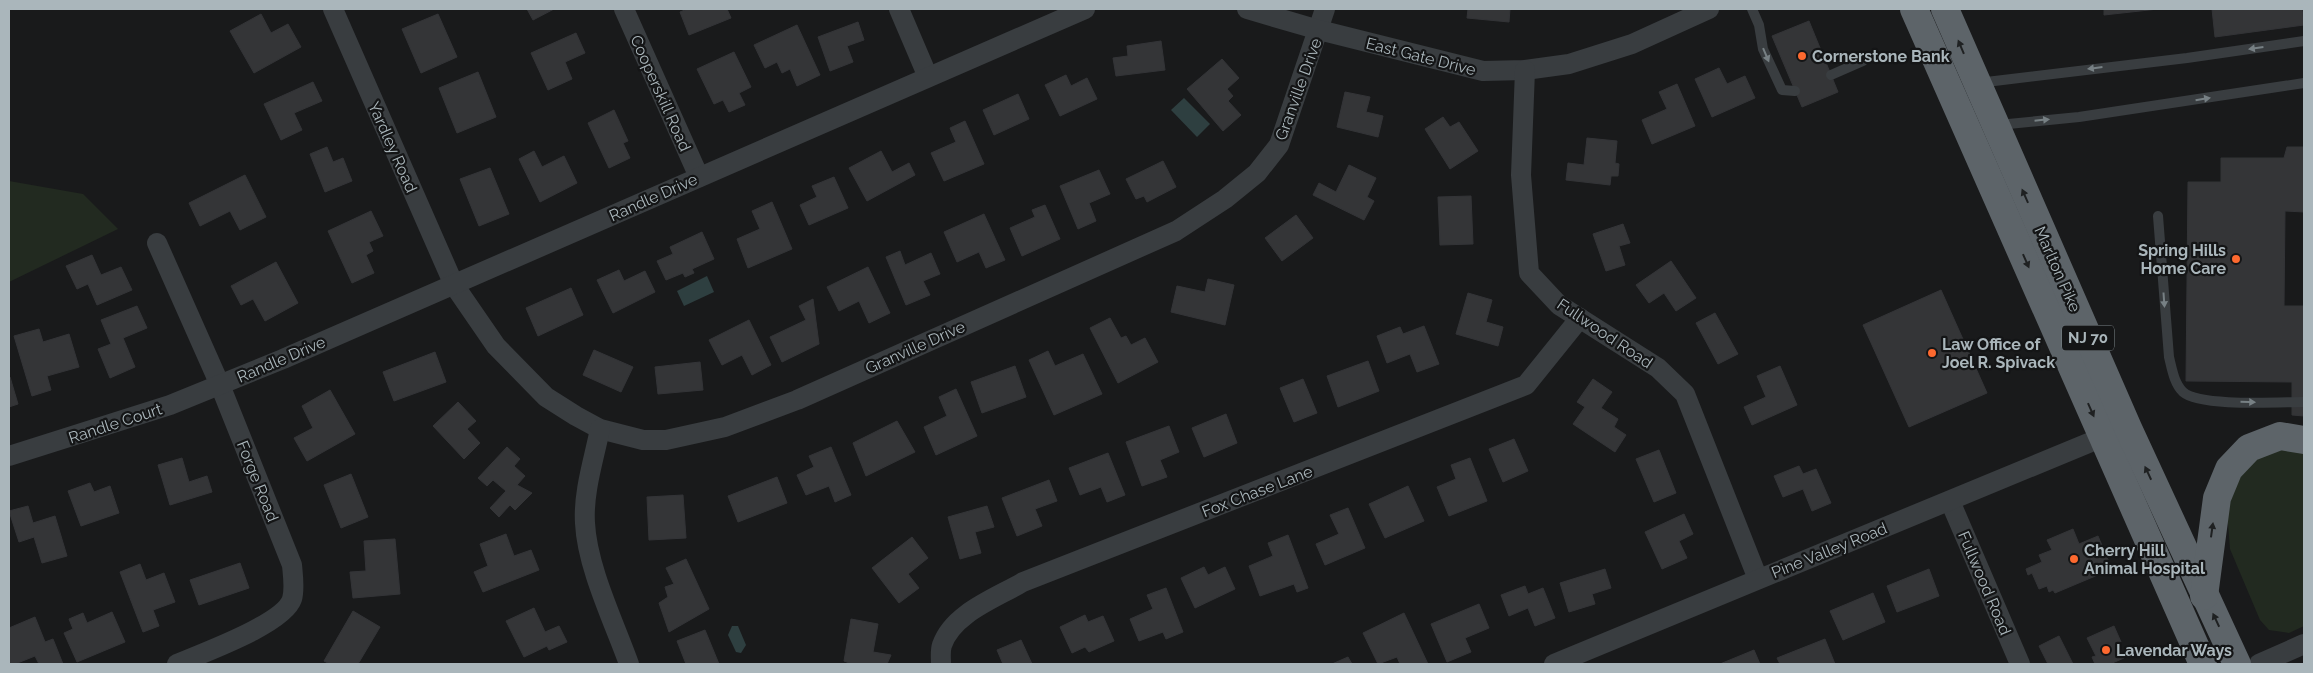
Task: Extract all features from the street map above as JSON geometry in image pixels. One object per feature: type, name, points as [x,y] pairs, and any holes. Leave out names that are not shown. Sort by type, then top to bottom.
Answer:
[{"type":"highway","name":"Marlton Pike","points":[[1914,9],[1981,128],[2237,664]]},
{"type":"highway","name":"Marlton Pike","points":[[1945,9],[1976,83],[1981,128],[2103,437],[2203,664]]},
{"type":"highway","points":[[2204,596],[2216,506],[2229,468],[2249,448],[2280,436],[2304,440]]},
{"type":"street","name":"Yardley Road","points":[[333,9],[454,285]]},
{"type":"street","name":"Cooperskill Road","points":[[624,9],[699,177]]},
{"type":"street","points":[[898,9],[928,77]]},
{"type":"street","name":"Randle Drive","points":[[220,385],[454,285],[1085,9]]},
{"type":"street","name":"East Gate Drive","points":[[1247,9],[1319,30],[1483,71],[1525,70],[1569,64],[1632,44],[1708,9]]},
{"type":"street","name":"Granville Drive","points":[[454,285],[496,346],[546,397],[600,429],[643,440],[666,440],[725,426],[797,400],[1176,231],[1225,199],[1257,173],[1279,145],[1325,9]]},
{"type":"street","name":"Fullwood Road","points":[[1525,70],[1521,174],[1530,273],[1559,305],[1658,368],[1685,394],[1758,579]]},
{"type":"street","name":"Forge Road","points":[[156,243],[220,385],[292,565],[292,600],[285,611],[261,627],[177,664]]},
{"type":"street","name":"Fox Chase Lane","points":[[941,664],[942,646],[951,629],[967,614],[1024,582],[1526,385],[1580,318]]},
{"type":"street","name":"Randle Court","points":[[9,456],[170,405],[220,385]]},
{"type":"street","points":[[600,429],[586,500],[585,522],[589,553],[629,664]]},
{"type":"street","name":"Pine Valley Road","points":[[1554,664],[1581,659],[1758,579],[2103,437]]},
{"type":"street","name":"Fullwood Road","points":[[1950,501],[2020,664]]},
{"type":"street","points":[[2258,664],[2304,644]]},
{"type":"lane","points":[[1752,9],[1759,25],[1764,49],[1782,90],[1795,91]]},
{"type":"lane","points":[[1976,83],[2187,58],[2304,41]]},
{"type":"lane","points":[[1831,75],[1863,61]]},
{"type":"lane","points":[[1981,128],[2080,117],[2304,83]]},
{"type":"lane","points":[[2158,216],[2169,357],[2174,379],[2183,392],[2194,399],[2215,402],[2304,402]]},
{"type":"green space","points":[[9,181],[83,194],[118,229],[9,282]]},
{"type":"green space","points":[[2269,449],[2304,449],[2304,626],[2289,633],[2269,630],[2260,620],[2230,549],[2227,511],[2237,475]]},
{"type":"shaded area","points":[[1184,98],[1210,124],[1197,137],[1171,110]]},
{"type":"shaded area","points":[[707,276],[714,292],[684,306],[677,291]]},
{"type":"shaded area","points":[[732,626],[738,626],[746,645],[741,653],[736,652],[728,635]]},
{"type":"building","points":[[527,9],[554,9],[533,20]]},
{"type":"building","points":[[687,9],[727,9],[731,18],[689,35],[680,12]]},
{"type":"building","points":[[1468,9],[1510,9],[1509,22],[1467,18]]},
{"type":"building","points":[[2104,9],[2158,9],[2104,15]]},
{"type":"building","points":[[2212,9],[2302,9],[2304,25],[2215,37]]},
{"type":"building","points":[[261,14],[271,33],[288,24],[301,47],[254,73],[230,31]]},
{"type":"building","points":[[438,14],[457,57],[421,73],[402,29]]},
{"type":"building","name":"Cornerstone Bank","points":[[1809,21],[1838,92],[1802,107],[1772,36]]},
{"type":"building","points":[[858,22],[864,40],[847,46],[853,62],[830,71],[818,37]]},
{"type":"building","points":[[797,25],[820,75],[797,86],[790,69],[782,73],[777,62],[765,68],[754,45]]},
{"type":"building","points":[[576,33],[585,53],[565,62],[572,79],[548,90],[531,53]]},
{"type":"building","points":[[1161,41],[1165,70],[1116,76],[1113,58],[1128,56],[1127,46]]},
{"type":"building","points":[[734,52],[751,87],[739,93],[745,105],[729,112],[723,100],[714,104],[697,69]]},
{"type":"building","points":[[1222,59],[1239,78],[1227,89],[1233,96],[1228,101],[1241,115],[1223,131],[1187,89]]},
{"type":"building","points":[[1719,68],[1727,84],[1745,76],[1755,98],[1712,117],[1695,79]]},
{"type":"building","points":[[478,72],[496,117],[457,133],[439,88]]},
{"type":"building","points":[[1066,75],[1071,86],[1087,78],[1097,99],[1060,116],[1045,85]]},
{"type":"building","points":[[313,82],[322,101],[294,113],[302,130],[281,140],[264,104]]},
{"type":"building","points":[[1677,84],[1695,126],[1652,144],[1642,120],[1667,109],[1659,92]]},
{"type":"building","points":[[1345,92],[1370,97],[1366,112],[1383,116],[1378,137],[1337,127]]},
{"type":"building","points":[[1018,94],[1029,119],[994,135],[983,110]]},
{"type":"building","points":[[614,110],[628,141],[623,143],[630,158],[609,168],[588,123]]},
{"type":"building","points":[[1443,117],[1450,127],[1459,122],[1478,151],[1450,169],[1425,129]]},
{"type":"building","points":[[965,121],[984,164],[944,181],[931,153],[956,142],[950,128]]},
{"type":"building","points":[[1587,138],[1617,141],[1615,163],[1619,164],[1618,176],[1611,176],[1610,185],[1566,180],[1568,163],[1584,165]]},
{"type":"building","points":[[327,147],[333,162],[343,158],[352,181],[325,192],[310,154]]},
{"type":"building","name":"Spring Hills Home Care","points":[[2287,147],[2304,147],[2304,212],[2285,211],[2284,306],[2304,306],[2304,416],[2292,415],[2292,382],[2186,381],[2188,182],[2221,182],[2221,158],[2284,158]]},
{"type":"building","points":[[534,151],[542,167],[564,156],[577,183],[540,202],[519,159]]},
{"type":"building","points":[[881,151],[892,172],[909,163],[915,175],[867,201],[849,168]]},
{"type":"building","points":[[1163,161],[1176,187],[1147,202],[1144,196],[1136,199],[1126,179]]},
{"type":"building","points":[[1349,165],[1376,178],[1367,197],[1374,201],[1364,220],[1313,195],[1319,183],[1336,192]]},
{"type":"building","points":[[490,168],[509,214],[479,226],[460,179]]},
{"type":"building","points":[[1099,170],[1110,194],[1089,203],[1096,221],[1078,229],[1060,186]]},
{"type":"building","points":[[245,175],[266,217],[240,230],[230,211],[200,226],[189,203]]},
{"type":"building","points":[[834,177],[848,208],[809,225],[800,205],[817,197],[812,186]]},
{"type":"building","points":[[1471,196],[1473,244],[1440,245],[1438,197]]},
{"type":"building","points":[[772,202],[792,249],[748,268],[737,239],[760,229],[752,211]]},
{"type":"building","points":[[1045,205],[1060,239],[1022,256],[1010,228],[1035,217],[1032,210]]},
{"type":"building","points":[[371,211],[383,236],[369,242],[373,251],[366,255],[374,273],[352,283],[328,231]]},
{"type":"building","points":[[984,214],[1005,260],[986,268],[979,252],[957,262],[944,232]]},
{"type":"building","points":[[1296,215],[1313,238],[1282,261],[1265,238]]},
{"type":"building","points":[[1623,224],[1630,243],[1619,246],[1625,265],[1606,271],[1593,234]]},
{"type":"building","points":[[702,232],[714,259],[692,269],[694,273],[685,277],[683,273],[666,280],[657,261],[673,254],[670,247]]},
{"type":"building","points":[[900,251],[905,265],[931,253],[940,274],[923,281],[930,295],[906,305],[886,257]]},
{"type":"building","points":[[92,255],[101,275],[121,267],[132,290],[97,305],[88,284],[77,289],[66,266]]},
{"type":"building","points":[[1671,261],[1696,298],[1676,311],[1664,293],[1649,303],[1636,285]]},
{"type":"building","points":[[276,262],[298,303],[265,321],[253,299],[241,305],[231,286]]},
{"type":"building","points":[[868,267],[890,313],[869,323],[859,301],[839,311],[827,287]]},
{"type":"building","points":[[619,270],[624,281],[645,271],[655,292],[613,313],[597,280]]},
{"type":"building","points":[[1208,279],[1234,285],[1225,325],[1171,312],[1177,286],[1205,292]]},
{"type":"building","points":[[571,288],[583,315],[538,336],[526,308]]},
{"type":"building","points":[[1941,290],[1987,393],[1909,427],[1863,325]]},
{"type":"building","points":[[1468,293],[1492,300],[1486,322],[1503,327],[1498,346],[1456,334]]},
{"type":"building","points":[[813,299],[819,344],[782,362],[770,337],[806,320],[799,306]]},
{"type":"building","points":[[137,306],[147,328],[123,338],[135,367],[110,378],[98,349],[111,344],[101,320]]},
{"type":"building","points":[[1715,313],[1738,354],[1718,364],[1696,323]]},
{"type":"building","points":[[1110,318],[1121,338],[1126,336],[1131,345],[1145,338],[1158,362],[1118,383],[1090,328]]},
{"type":"building","points":[[749,320],[771,365],[752,375],[742,355],[722,365],[709,340]]},
{"type":"building","points":[[1424,326],[1439,364],[1417,372],[1410,354],[1387,363],[1377,336],[1400,327],[1403,334]]},
{"type":"building","points":[[39,329],[43,342],[69,334],[79,367],[47,376],[51,390],[32,396],[14,336]]},
{"type":"building","points":[[594,350],[633,367],[621,392],[583,375]]},
{"type":"building","points":[[1048,351],[1055,366],[1083,354],[1102,394],[1054,415],[1029,360]]},
{"type":"building","points":[[435,352],[446,382],[394,401],[383,372]]},
{"type":"building","points":[[1368,361],[1379,391],[1338,407],[1327,376]]},
{"type":"building","points":[[700,362],[703,390],[658,394],[655,367]]},
{"type":"building","points":[[1015,366],[1026,397],[982,413],[971,382]]},
{"type":"building","points":[[1780,366],[1797,405],[1752,425],[1744,407],[1766,397],[1757,376]]},
{"type":"building","points":[[9,378],[18,404],[9,407]]},
{"type":"building","points":[[1303,379],[1317,413],[1294,422],[1280,388]]},
{"type":"building","points":[[1593,379],[1612,392],[1601,408],[1618,419],[1614,427],[1626,435],[1615,452],[1573,424],[1585,407],[1577,402]]},
{"type":"building","points":[[956,389],[977,436],[936,455],[924,427],[947,416],[939,397]]},
{"type":"building","points":[[330,390],[355,434],[307,461],[294,438],[313,428],[302,406]]},
{"type":"building","points":[[458,402],[476,421],[467,429],[480,443],[464,459],[433,426]]},
{"type":"building","points":[[1226,414],[1237,443],[1204,457],[1192,428]]},
{"type":"building","points":[[897,421],[915,452],[866,476],[853,443]]},
{"type":"building","points":[[1169,426],[1179,452],[1160,460],[1167,477],[1142,486],[1126,442]]},
{"type":"building","points":[[1514,439],[1528,471],[1503,482],[1489,449]]},
{"type":"building","points":[[507,447],[520,459],[514,466],[525,476],[517,485],[532,493],[515,510],[510,505],[499,517],[490,508],[506,491],[493,480],[487,486],[478,478]]},
{"type":"building","points":[[831,447],[851,495],[835,502],[829,486],[806,495],[797,475],[814,467],[809,456]]},
{"type":"building","points":[[1659,450],[1676,493],[1654,502],[1636,459]]},
{"type":"building","points":[[1108,453],[1125,495],[1107,502],[1101,487],[1080,495],[1069,468]]},
{"type":"building","points":[[182,458],[189,482],[207,476],[212,492],[170,505],[158,465]]},
{"type":"building","points":[[1470,458],[1487,501],[1449,516],[1437,487],[1456,479],[1451,465]]},
{"type":"building","points":[[1799,466],[1803,474],[1816,469],[1831,503],[1812,511],[1803,489],[1783,497],[1774,476]]},
{"type":"building","points":[[351,474],[368,517],[341,528],[324,485]]},
{"type":"building","points":[[777,477],[787,503],[738,522],[728,496]]},
{"type":"building","points":[[1049,480],[1057,501],[1035,509],[1042,526],[1017,536],[1002,498]]},
{"type":"building","points":[[90,483],[94,492],[110,486],[119,513],[81,526],[68,491]]},
{"type":"building","points":[[1408,486],[1424,521],[1385,538],[1369,504]]},
{"type":"building","points":[[683,495],[686,538],[649,540],[647,497]]},
{"type":"building","points":[[28,506],[33,523],[55,516],[67,556],[42,563],[34,537],[19,542],[9,511]]},
{"type":"building","points":[[987,506],[994,527],[975,532],[981,553],[960,559],[948,517]]},
{"type":"building","points":[[1348,508],[1365,548],[1325,565],[1316,544],[1339,534],[1330,515]]},
{"type":"building","points":[[1684,514],[1693,534],[1679,541],[1687,558],[1662,569],[1645,532]]},
{"type":"building","name":"Cherry Hill Animal Hospital","points":[[2073,529],[2079,544],[2098,536],[2112,569],[2055,593],[2053,590],[2049,592],[2047,586],[2039,589],[2032,573],[2028,575],[2026,569],[2042,562],[2039,555],[2052,550],[2047,540]]},
{"type":"building","points":[[506,534],[514,556],[531,550],[539,570],[483,592],[474,572],[488,566],[480,544]]},
{"type":"building","points":[[1288,535],[1308,588],[1297,592],[1294,584],[1260,596],[1249,566],[1273,556],[1268,543]]},
{"type":"building","points":[[912,537],[928,558],[908,574],[919,588],[899,603],[872,568]]},
{"type":"building","points":[[395,539],[400,594],[353,598],[350,572],[366,571],[364,541]]},
{"type":"building","points":[[686,559],[709,609],[669,632],[659,603],[668,597],[665,587],[674,584],[666,568]]},
{"type":"building","points":[[240,563],[249,588],[199,605],[190,580]]},
{"type":"building","points":[[140,564],[146,580],[164,573],[175,602],[153,610],[159,626],[143,632],[120,572]]},
{"type":"building","points":[[1204,567],[1208,575],[1225,567],[1235,589],[1195,608],[1181,578]]},
{"type":"building","points":[[1605,569],[1611,588],[1592,594],[1595,604],[1569,612],[1560,583]]},
{"type":"building","points":[[1929,569],[1939,596],[1897,612],[1887,586]]},
{"type":"building","points":[[1525,586],[1528,594],[1543,588],[1555,618],[1535,626],[1528,608],[1509,616],[1501,595]]},
{"type":"building","points":[[1166,588],[1183,632],[1166,639],[1163,632],[1139,641],[1130,619],[1153,609],[1147,595]]},
{"type":"building","points":[[1873,593],[1885,622],[1843,640],[1830,611]]},
{"type":"building","points":[[1479,604],[1489,628],[1465,638],[1471,652],[1447,662],[1431,624]]},
{"type":"building","points":[[534,608],[545,632],[559,626],[567,642],[549,650],[547,646],[524,657],[506,621]]},
{"type":"building","points":[[353,611],[380,627],[358,664],[330,664],[324,661]]},
{"type":"building","points":[[112,612],[125,642],[77,662],[64,633],[73,629],[69,619],[83,613],[87,623]]},
{"type":"building","points":[[1404,613],[1428,664],[1400,664],[1397,657],[1378,664],[1363,633]]},
{"type":"building","points":[[1085,615],[1088,622],[1103,616],[1114,641],[1089,652],[1085,647],[1072,653],[1060,627]]},
{"type":"building","points":[[35,617],[45,642],[53,639],[63,664],[39,664],[35,656],[15,664],[9,664],[9,628]]},
{"type":"building","points":[[851,619],[878,624],[873,652],[891,655],[887,664],[852,664],[844,661]]},
{"type":"building","name":"Lavendar Ways","points":[[2114,626],[2121,642],[2117,643],[2124,658],[2110,664],[2095,664],[2092,657],[2096,656],[2087,638]]},
{"type":"building","points":[[705,630],[719,664],[686,664],[677,641]]},
{"type":"building","points":[[2059,636],[2073,664],[2048,664],[2039,646]]},
{"type":"building","points":[[1825,639],[1835,664],[1780,664],[1777,658]]},
{"type":"building","points":[[1021,640],[1032,664],[1003,664],[997,650]]},
{"type":"building","points":[[1754,650],[1760,664],[1720,664]]},
{"type":"building","points":[[1348,657],[1352,664],[1332,664]]},
{"type":"place","name":"Cornerstone Bank","points":[[1802,56]]},
{"type":"place","name":"Spring Hills Home Care","points":[[2236,259]]},
{"type":"place","name":"Law Office of Joel R. Spivack","points":[[1932,353]]},
{"type":"place","name":"Cherry Hill Animal Hospital","points":[[2074,559]]},
{"type":"place","name":"Lavendar Ways","points":[[2106,650]]}]
